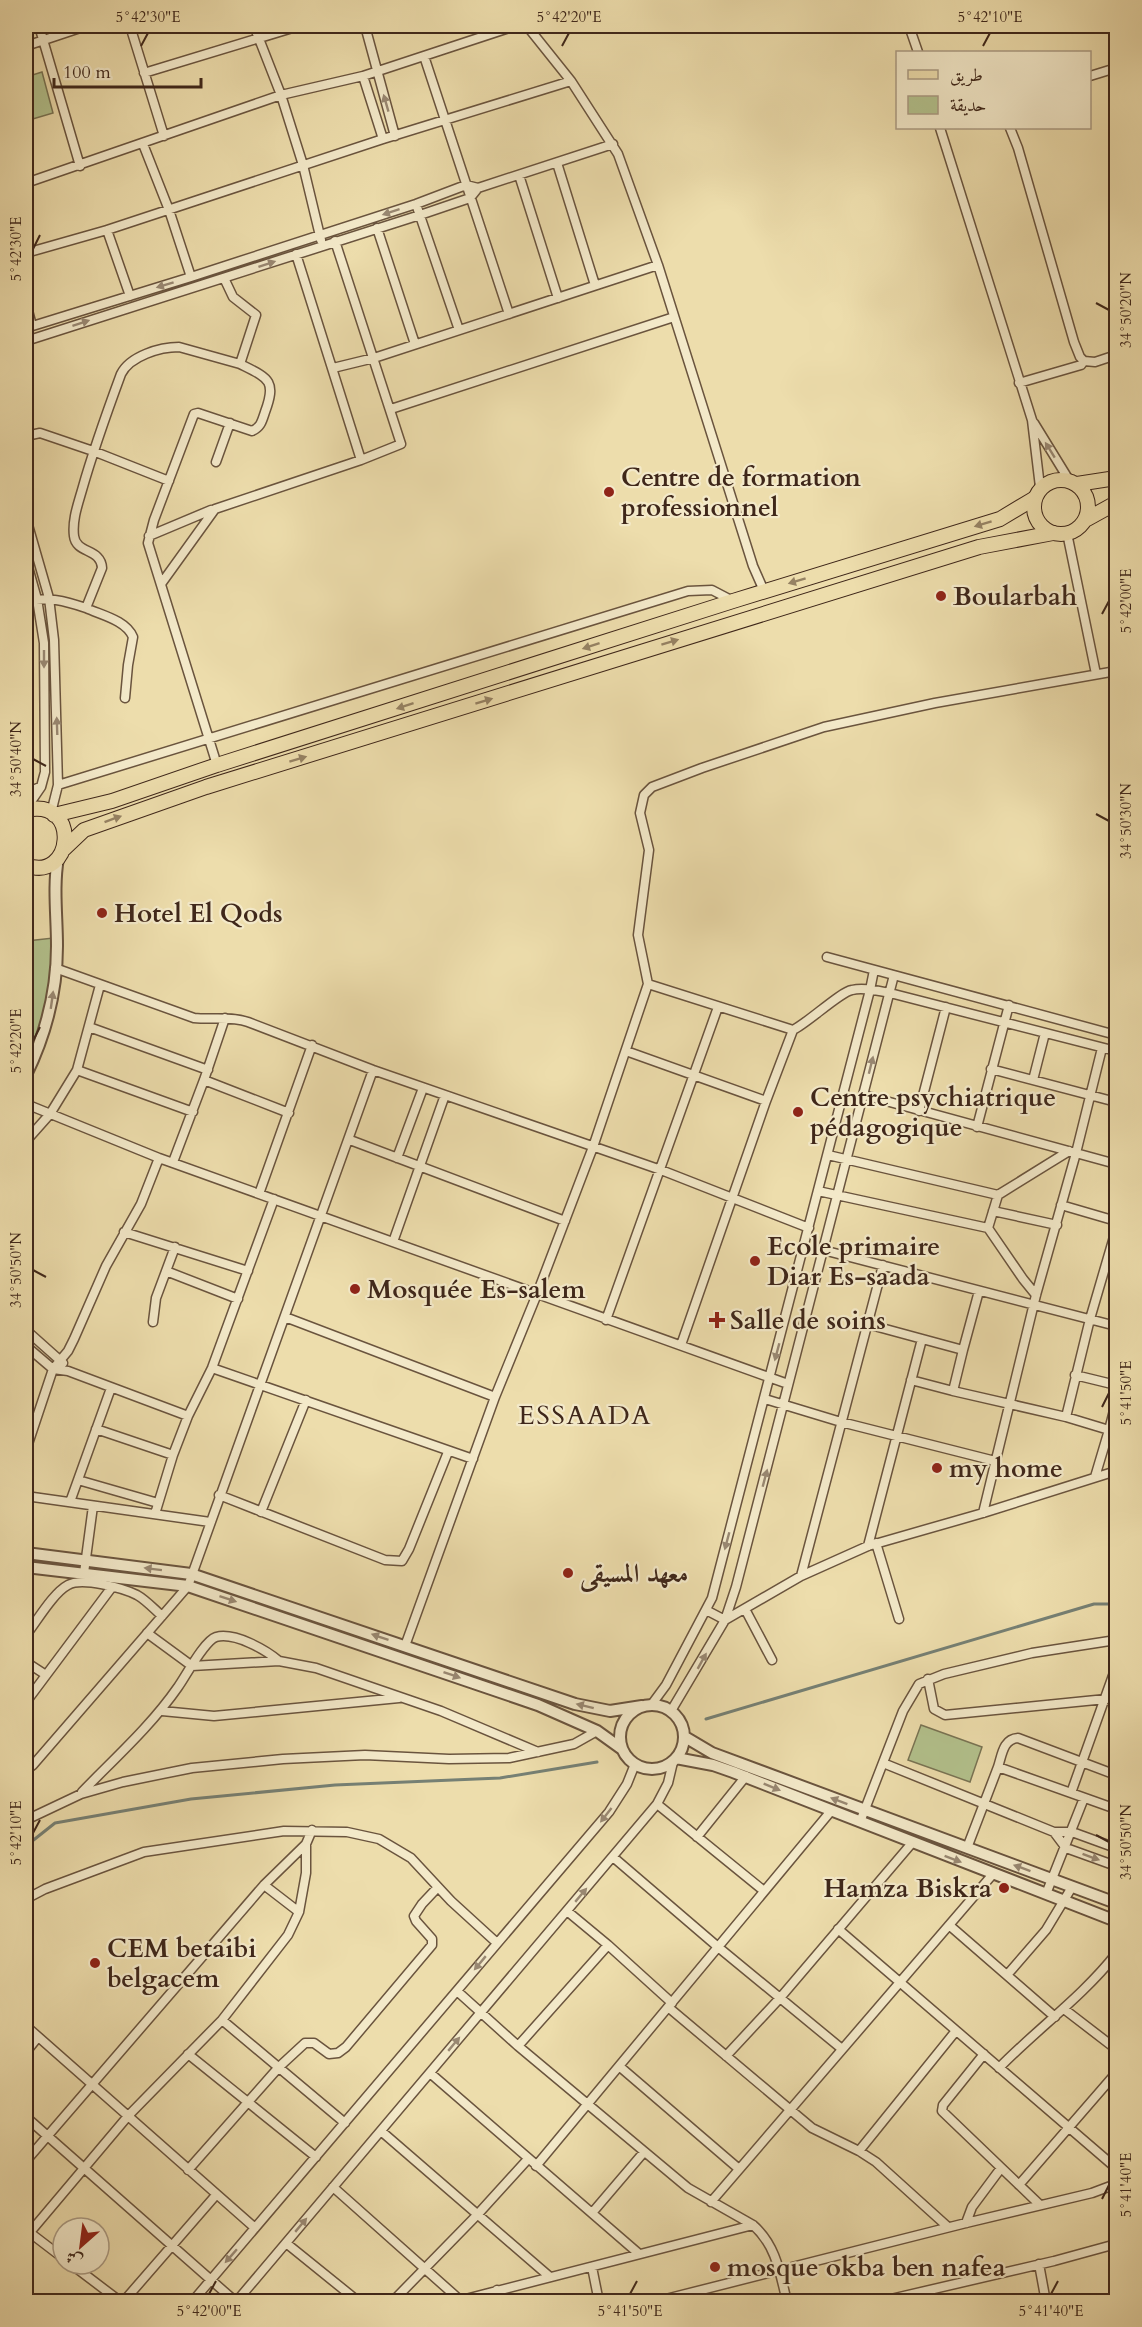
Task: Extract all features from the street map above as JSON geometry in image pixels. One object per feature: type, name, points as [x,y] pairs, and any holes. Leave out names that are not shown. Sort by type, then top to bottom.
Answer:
[{"type":"main road","points":[[53,814],[112,801],[217,765],[764,591],[1000,519],[1050,482],[1116,478]]},
{"type":"main road","points":[[1073,482],[1087,497],[1089,506],[1087,519]]},
{"type":"main road","points":[[1038,493],[1035,512],[1038,521],[1044,528],[1053,532]]},
{"type":"main road","points":[[26,865],[40,867],[50,864],[84,830],[206,787],[979,548],[1053,532],[1067,533],[1078,529],[1087,519],[1116,503]]},
{"type":"main road","points":[[26,810],[43,809],[53,814],[64,829],[66,840],[61,853]]},
{"type":"street","points":[[39,26],[80,166]]},
{"type":"street","points":[[26,46],[86,26]]},
{"type":"street","points":[[130,26],[164,136]]},
{"type":"street","points":[[254,26],[281,95],[303,165],[323,246]]},
{"type":"street","points":[[144,73],[299,26]]},
{"type":"street","points":[[365,26],[395,136]]},
{"type":"street","points":[[26,183],[281,95],[363,76],[515,26]]},
{"type":"street","points":[[527,26],[571,81],[613,144],[658,265],[750,555],[764,591]]},
{"type":"street","points":[[909,26],[918,51]]},
{"type":"street","points":[[424,56],[509,314]]},
{"type":"street","points":[[1091,75],[1116,68]]},
{"type":"street","points":[[363,76],[383,139]]},
{"type":"street","points":[[26,253],[107,230],[383,139],[571,81]]},
{"type":"street","points":[[940,129],[1032,420],[1073,482]]},
{"type":"street","points":[[1010,129],[1080,357],[1084,361],[1095,362],[1116,355]]},
{"type":"street","points":[[143,144],[169,210],[191,277]]},
{"type":"street","points":[[26,303],[29,327],[416,204],[466,185],[478,188],[613,144]]},
{"type":"street","points":[[557,163],[595,285]]},
{"type":"street","points":[[519,176],[558,298]]},
{"type":"street","points":[[26,341],[420,215],[470,198],[478,188]]},
{"type":"street","points":[[416,204],[459,330]]},
{"type":"street","points":[[378,228],[415,344]]},
{"type":"street","points":[[107,230],[130,296]]},
{"type":"street","points":[[149,536],[215,509],[402,444],[335,242]]},
{"type":"street","points":[[296,254],[361,460]]},
{"type":"street","points":[[333,368],[374,358],[658,265]]},
{"type":"street","points":[[224,278],[233,297],[254,311],[256,315],[240,364]]},
{"type":"street","points":[[391,409],[674,317]]},
{"type":"street","points":[[86,608],[102,568],[102,562],[98,556],[76,543],[74,520],[93,451],[121,374],[128,363],[171,347],[179,347],[240,364],[262,375],[272,389],[261,425],[257,429],[252,431],[198,413],[194,414],[149,536],[151,556],[217,765]]},
{"type":"street","points":[[1019,383],[1081,365],[1084,361]]},
{"type":"street","points":[[1032,420],[1038,493]]},
{"type":"street","points":[[216,462],[230,423]]},
{"type":"street","points":[[26,436],[40,433],[169,481]]},
{"type":"street","points":[[161,584],[215,509]]},
{"type":"street","points":[[26,518],[49,598],[54,640],[58,784],[53,814]]},
{"type":"street","points":[[1067,533],[1096,674]]},
{"type":"street","points":[[26,560],[37,598],[44,643],[45,772],[41,787],[26,810]]},
{"type":"street","points":[[58,784],[688,591],[712,590],[733,601]]},
{"type":"street","points":[[26,602],[37,598],[63,600],[122,623],[132,632],[133,641],[125,698]]},
{"type":"street","points":[[405,1646],[495,1396],[593,1147],[648,984],[638,935],[649,850],[639,813],[644,795],[652,788],[702,768],[824,727],[935,703],[1116,671]]},
{"type":"street","points":[[26,793],[41,787]]},
{"type":"street","points":[[26,1075],[44,1034],[51,1006],[57,948],[55,876],[61,853]]},
{"type":"street","points":[[826,957],[1116,1035]]},
{"type":"street","points":[[55,968],[194,1018],[208,1020],[225,1018],[248,1022],[423,1088],[661,1170],[809,1228]]},
{"type":"street","points":[[622,1749],[619,1739],[625,1719],[633,1711],[647,1705],[666,1685],[712,1598],[874,970]]},
{"type":"street","points":[[671,1711],[725,1620],[848,1159],[894,975]]},
{"type":"street","points":[[648,984],[793,1030],[806,1024],[847,992],[870,990],[890,993],[1116,1051]]},
{"type":"street","points":[[26,1141],[50,1114],[77,1070],[100,986]]},
{"type":"street","points":[[977,1127],[1009,1005]]},
{"type":"street","points":[[606,1320],[718,1007]]},
{"type":"street","points":[[920,1111],[946,1007]]},
{"type":"street","points":[[173,1162],[193,1112],[225,1018]]},
{"type":"street","points":[[89,1027],[208,1070]]},
{"type":"street","points":[[681,1345],[793,1030]]},
{"type":"street","points":[[1033,1080],[1045,1033]]},
{"type":"street","points":[[259,1194],[312,1045]]},
{"type":"street","points":[[983,1513],[1036,1294],[1057,1225],[1072,1152],[1102,1048]]},
{"type":"street","points":[[626,1051],[766,1101]]},
{"type":"street","points":[[991,1069],[1116,1102]]},
{"type":"street","points":[[77,1070],[193,1112]]},
{"type":"street","points":[[26,1770],[33,1765],[188,1586],[219,1495],[262,1384],[350,1140],[373,1070]]},
{"type":"street","points":[[204,1080],[289,1113]]},
{"type":"street","points":[[397,1158],[423,1088]]},
{"type":"street","points":[[393,1242],[446,1095]]},
{"type":"street","points":[[864,1095],[1116,1164]]},
{"type":"street","points":[[26,1104],[159,1158],[788,1384]]},
{"type":"street","points":[[350,1140],[565,1221]]},
{"type":"street","points":[[988,1228],[998,1195],[1072,1152]]},
{"type":"street","points":[[828,1155],[998,1195]]},
{"type":"street","points":[[26,1450],[27,1439],[53,1369],[74,1339],[106,1266],[141,1204],[159,1158]]},
{"type":"street","points":[[818,1191],[988,1228],[1036,1294]]},
{"type":"street","points":[[155,1514],[173,1455],[188,1416],[212,1368],[274,1200]]},
{"type":"street","points":[[1061,1205],[1116,1221]]},
{"type":"street","points":[[993,1211],[1057,1225]]},
{"type":"street","points":[[1066,1417],[1090,1319],[1112,1263],[1116,1230]]},
{"type":"street","points":[[124,1232],[248,1271]]},
{"type":"street","points":[[153,1322],[156,1298],[175,1247]]},
{"type":"street","points":[[823,1250],[1116,1326]]},
{"type":"street","points":[[801,1576],[883,1265]]},
{"type":"street","points":[[166,1271],[238,1299]]},
{"type":"street","points":[[953,1391],[979,1291]]},
{"type":"street","points":[[285,1317],[495,1396]]},
{"type":"street","points":[[867,1324],[963,1350]]},
{"type":"street","points":[[26,1330],[61,1359],[68,1371]]},
{"type":"street","points":[[899,1619],[872,1545],[896,1435],[922,1339]]},
{"type":"street","points":[[26,1346],[53,1369],[68,1371],[188,1416]]},
{"type":"street","points":[[212,1368],[473,1459]]},
{"type":"street","points":[[1075,1375],[1116,1386]]},
{"type":"street","points":[[911,1380],[1066,1417],[1109,1430]]},
{"type":"street","points":[[70,1502],[111,1388]]},
{"type":"street","points":[[765,1399],[841,1422],[995,1461]]},
{"type":"street","points":[[261,1512],[306,1400]]},
{"type":"street","points":[[1095,1477],[1116,1403]]},
{"type":"street","points":[[96,1429],[173,1455]]},
{"type":"street","points":[[219,1495],[385,1560],[402,1561],[409,1550],[448,1452]]},
{"type":"street","points":[[725,1620],[801,1576],[872,1545],[1116,1471]]},
{"type":"street","points":[[78,1480],[158,1503]]},
{"type":"street","points":[[26,1496],[210,1522]]},
{"type":"street","points":[[84,1574],[93,1506]]},
{"type":"street","points":[[26,1553],[191,1574],[575,1704],[610,1711],[647,1705],[671,1711],[679,1718],[685,1737],[683,1747],[674,1760],[668,1783],[657,1804],[236,2301],[26,2117]]},
{"type":"street","points":[[26,1567],[188,1586],[538,1705],[597,1731],[622,1749],[634,1764],[654,1769],[664,1767],[674,1760],[713,1765],[1116,1921]]},
{"type":"street","points":[[27,1631],[68,1585],[83,1581],[138,1595],[162,1616]]},
{"type":"street","points":[[26,1702],[112,1587]]},
{"type":"street","points":[[745,1609],[771,1660]]},
{"type":"street","points":[[706,1610],[725,1620]]},
{"type":"street","points":[[147,1633],[192,1666],[279,1661],[316,1668],[403,1698],[538,1752]]},
{"type":"street","points":[[81,1794],[162,1711],[209,1641],[222,1636],[259,1647],[279,1661]]},
{"type":"street","points":[[860,1822],[907,1701],[919,1684],[928,1679],[1032,1653],[1116,1640]]},
{"type":"street","points":[[26,1662],[46,1675]]},
{"type":"street","points":[[1071,1793],[1116,1667]]},
{"type":"street","points":[[928,1679],[934,1709],[945,1715],[1116,1698]]},
{"type":"street","points":[[162,1711],[214,1716],[403,1698]]},
{"type":"street","points":[[26,1820],[81,1794],[123,1782],[192,1768],[283,1759],[365,1755],[509,1758],[574,1744],[597,1731]]},
{"type":"street","points":[[685,1737],[712,1753],[1116,1903]]},
{"type":"street","points":[[967,1848],[1006,1743],[1015,1738],[1116,1775]]},
{"type":"street","points":[[884,1763],[985,1802],[1054,1832],[1072,1832],[1116,1848]]},
{"type":"street","points":[[192,2301],[609,1812],[627,1784],[634,1764]]},
{"type":"street","points":[[998,1767],[1116,1809]]},
{"type":"street","points":[[697,1837],[746,1776]]},
{"type":"street","points":[[1046,1894],[1084,1798]]},
{"type":"street","points":[[657,1804],[764,1891]]},
{"type":"street","points":[[536,2166],[831,1810]]},
{"type":"street","points":[[26,1899],[45,1889],[144,1852],[284,1832],[312,1830],[347,1833],[380,1839],[411,1858],[467,1917],[497,1942]]},
{"type":"street","points":[[51,2250],[27,2234],[128,2116],[222,2020],[288,1935],[299,1912],[306,1873],[306,1845],[312,1830]]},
{"type":"street","points":[[1054,1832],[1066,1848],[1116,1866]]},
{"type":"street","points":[[726,2056],[780,1998],[912,1843]]},
{"type":"street","points":[[26,2161],[264,1885],[306,1845]]},
{"type":"street","points":[[613,1857],[842,2049]]},
{"type":"street","points":[[711,2202],[993,1874]]},
{"type":"street","points":[[264,1885],[299,1912]]},
{"type":"street","points":[[188,2170],[279,2067],[307,2042],[314,2043],[329,2054],[338,2053],[346,2047],[432,1945],[432,1939],[416,1922],[414,1916],[438,1887]]},
{"type":"street","points":[[1007,1975],[1046,1930],[1072,1887]]},
{"type":"street","points":[[567,1911],[608,1945],[726,2056],[822,2134],[859,2151],[876,2162],[948,2227]]},
{"type":"street","points":[[949,1925],[1055,2017]]},
{"type":"street","points":[[838,1929],[955,2032],[1116,2168]]},
{"type":"street","points":[[518,2046],[608,1945]]},
{"type":"street","points":[[999,2068],[1092,1983],[1116,1954]]},
{"type":"street","points":[[457,1991],[518,2046],[688,2188],[753,2224],[768,2241],[787,2301]]},
{"type":"street","points":[[1064,2009],[1116,2049]]},
{"type":"street","points":[[222,2020],[345,2123]]},
{"type":"street","points":[[26,2026],[255,2228]]},
{"type":"street","points":[[859,2151],[955,2032]]},
{"type":"street","points":[[26,2052],[38,2037]]},
{"type":"street","points":[[188,2054],[316,2157]]},
{"type":"street","points":[[984,2055],[943,2105],[942,2111],[1040,2205]]},
{"type":"street","points":[[619,2067],[739,2169]]},
{"type":"street","points":[[430,2073],[638,2253]]},
{"type":"street","points":[[1019,2185],[1116,2073]]},
{"type":"street","points":[[381,2131],[550,2277]]},
{"type":"street","points":[[592,2214],[644,2152]]},
{"type":"street","points":[[392,2301],[478,2214],[528,2159]]},
{"type":"street","points":[[966,2223],[972,2207],[1001,2168]]},
{"type":"street","points":[[654,2301],[676,2299],[948,2227],[1101,2191],[1116,2184]]},
{"type":"street","points":[[333,2187],[425,2268],[457,2300],[753,2224]]},
{"type":"street","points":[[88,2276],[122,2301],[216,2195]]},
{"type":"street","points":[[286,2243],[359,2301]]},
{"type":"street","points":[[878,2301],[913,2297],[1116,2244]]},
{"type":"street","points":[[1039,2264],[1046,2301]]},
{"type":"street","points":[[592,2266],[599,2301]]},
{"type":"street","points":[[497,2290],[500,2301]]},
{"type":"green space","points":[[42,72],[53,113],[26,121],[26,77]]},
{"type":"green space","points":[[53,938],[44,1019],[26,1065],[27,941]]},
{"type":"green space","points":[[921,1725],[982,1747],[970,1782],[908,1760]]},
{"type":"waterway","points":[[706,1719],[1094,1604],[1116,1604]]},
{"type":"waterway","points":[[26,1846],[55,1823],[191,1799],[335,1785],[500,1778],[597,1762]]},
{"type":"place","name":"Centre de formation professionnel","points":[[609,492]]},
{"type":"place","name":"Boularbah","points":[[941,596]]},
{"type":"place","name":"Hotel El Qods","points":[[102,913]]},
{"type":"place","name":"Centre psychiatrique pédagogique","points":[[798,1112]]},
{"type":"place","name":"Ecole primaire Diar Es-saada","points":[[755,1261]]},
{"type":"place","name":"Mosquée Es-salem","points":[[355,1289]]},
{"type":"place","name":"Salle de soins","points":[[717,1320]]},
{"type":"place","name":"my home","points":[[937,1468]]},
{"type":"place","name":"معهد المسيقى","points":[[568,1573]]},
{"type":"place","name":"Hamza Biskra","points":[[1004,1888]]},
{"type":"place","name":"CEM betaibi belgacem","points":[[95,1963]]},
{"type":"place","name":"mosque okba ben nafea","points":[[715,2267]]},
{"type":"district","name":"ESSAADA","points":[[585,1415]]}]
